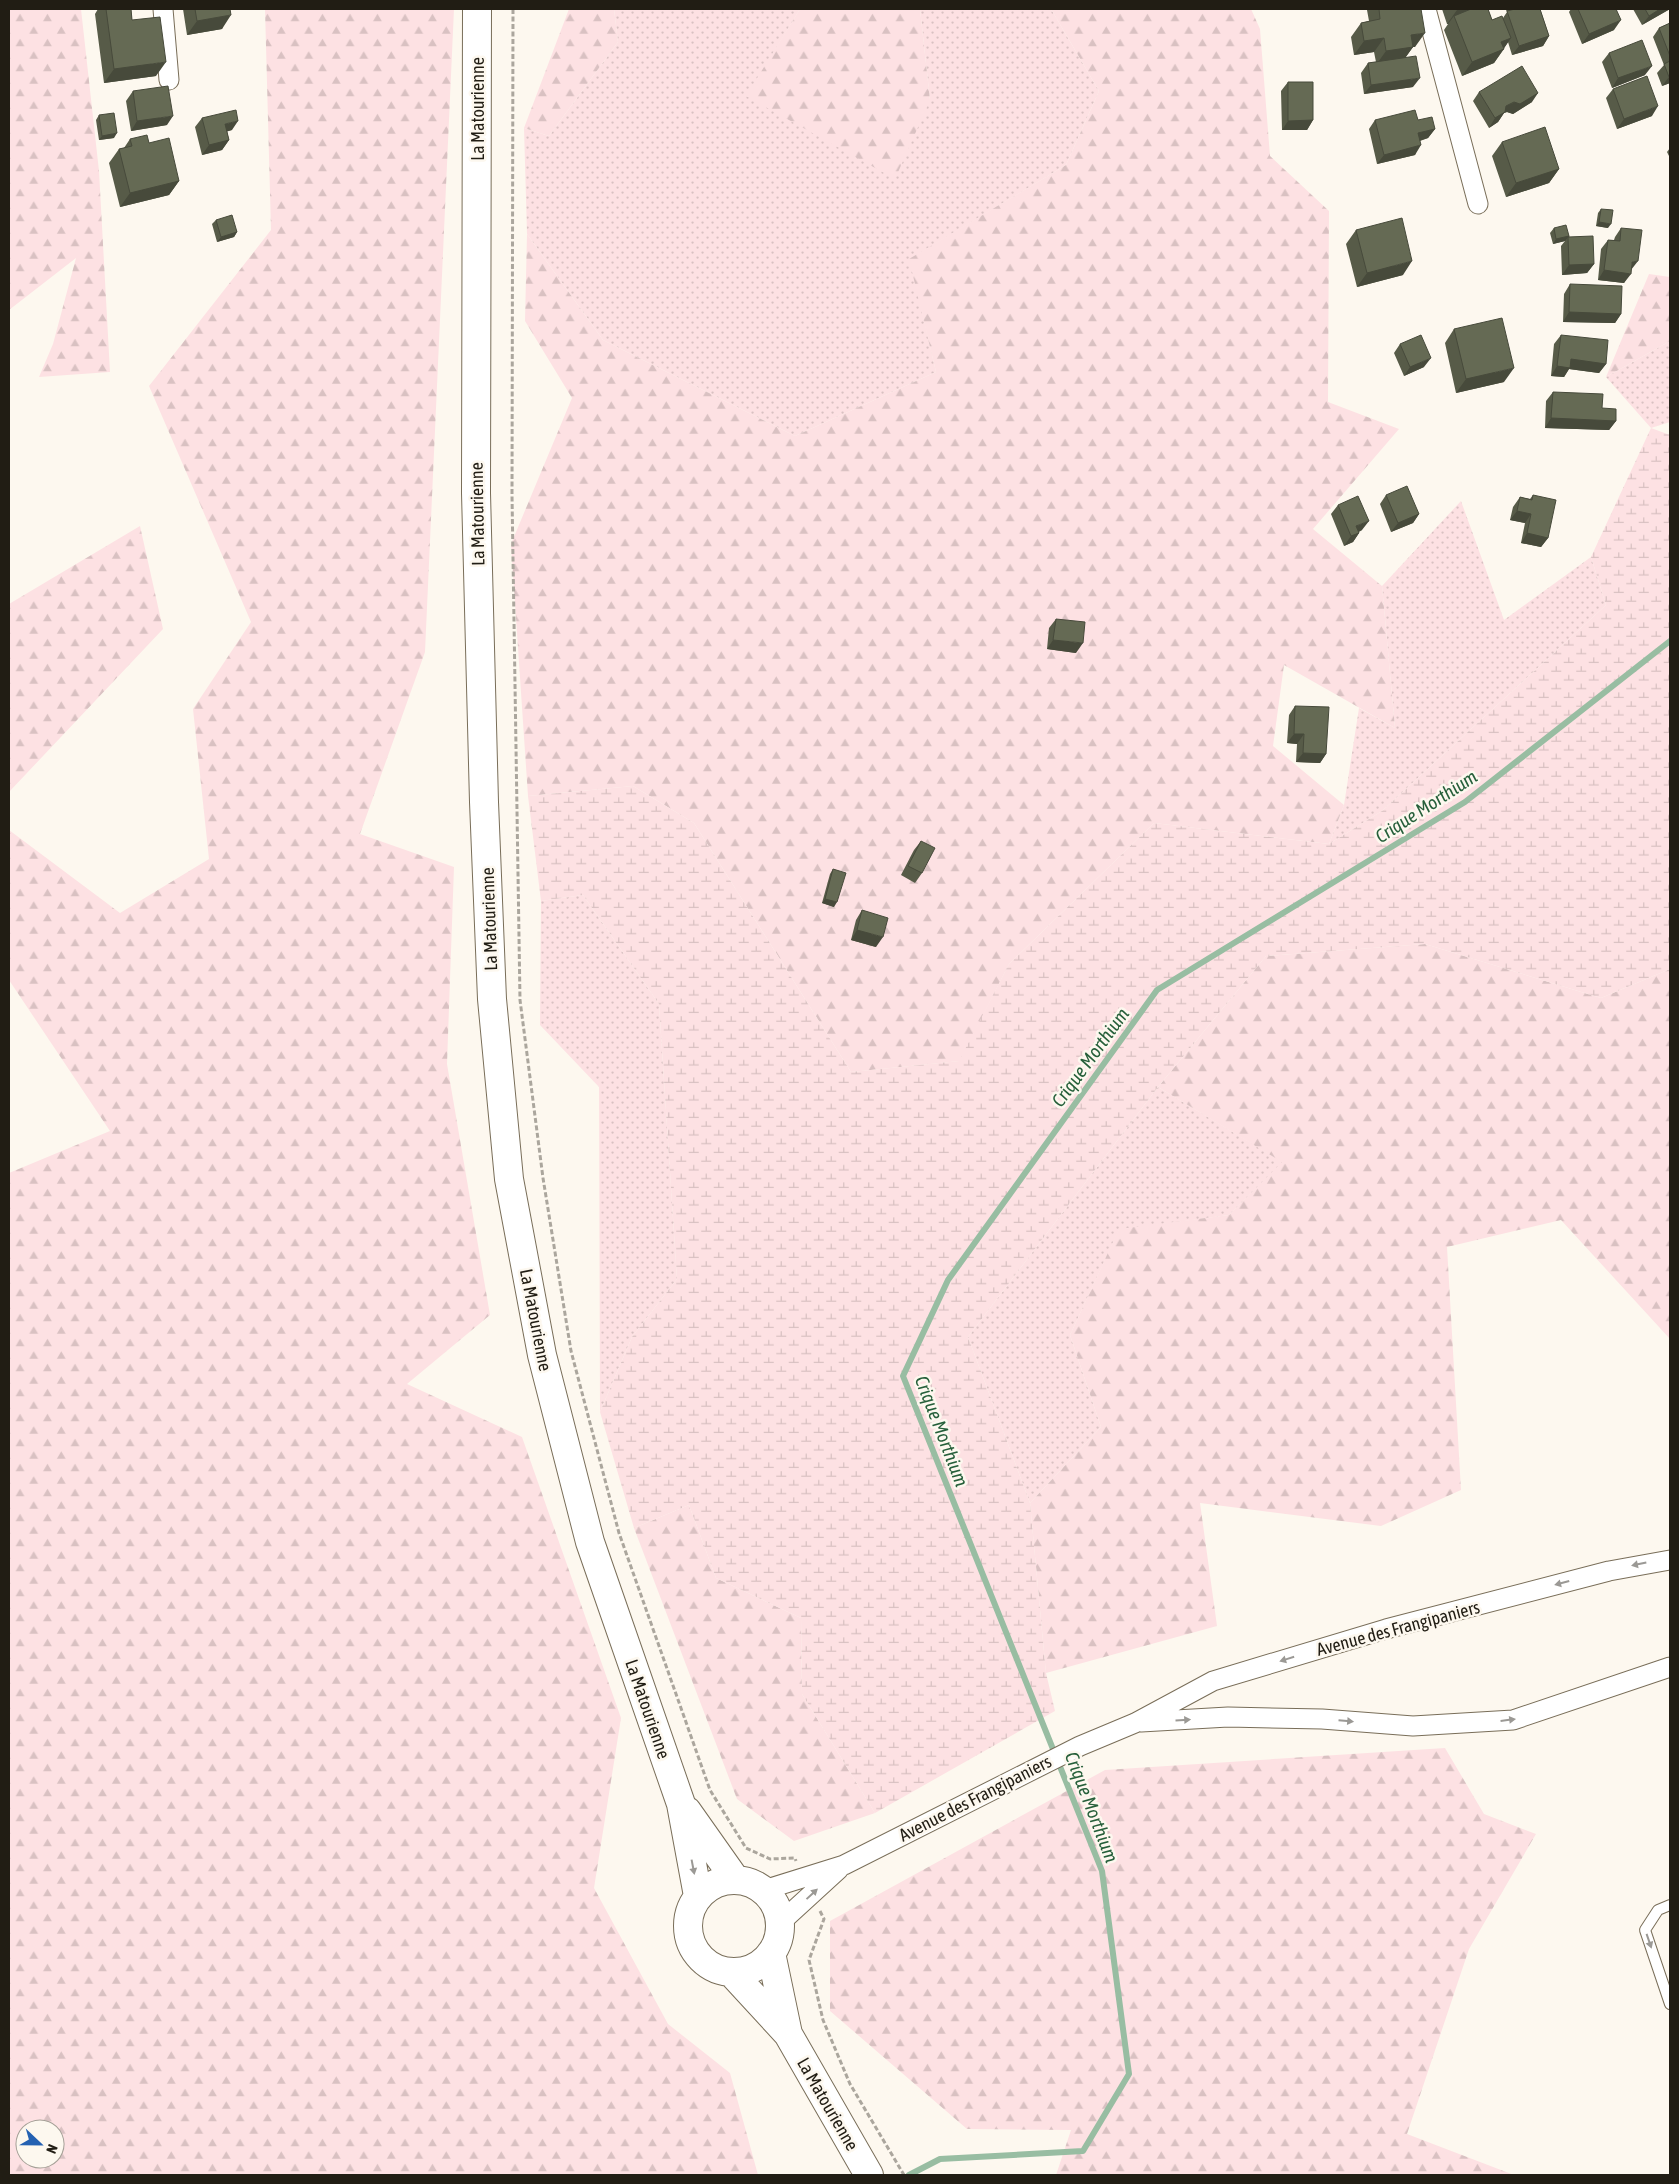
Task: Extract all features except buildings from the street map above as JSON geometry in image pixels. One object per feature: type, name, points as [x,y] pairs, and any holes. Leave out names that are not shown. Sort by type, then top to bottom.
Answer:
[{"type":"main road","name":"La Matourienne","points":[[477,9],[476,493],[484,802],[492,999],[509,1179],[542,1355],[590,1542],[681,1804],[698,1896]]},
{"type":"main road","name":"La Matourienne","points":[[681,1804],[735,1879]]},
{"type":"main road","points":[[735,1879],[751,1882],[764,1890],[772,1899],[778,1911],[780,1923],[779,1939],[771,1954],[760,1964],[746,1971],[731,1972],[717,1969],[704,1962],[692,1944],[688,1923],[691,1908],[698,1896],[709,1886],[721,1881],[735,1879]]},
{"type":"main road","name":"La Matourienne","points":[[771,1954],[788,2034]]},
{"type":"main road","name":"La Matourienne","points":[[731,1972],[788,2034],[869,2175]]},
{"type":"street","points":[[163,9],[169,80]]},
{"type":"street","points":[[1426,9],[1478,204]]},
{"type":"street","name":"Avenue des Frangipaniers","points":[[780,1923],[808,1885],[844,1864],[1080,1746],[1135,1723],[1213,1681],[1386,1629],[1609,1571],[1670,1560]]},
{"type":"street","name":"Avenue des Frangipaniers","points":[[1135,1723],[1228,1717],[1322,1719],[1413,1726],[1513,1720],[1670,1667]]},
{"type":"street","name":"Avenue des Frangipaniers","points":[[764,1890],[808,1885]]},
{"type":"lane","points":[[1670,1905],[1658,1910],[1645,1930],[1670,2004]]},
{"type":"path","points":[[513,9],[512,495],[520,1000],[544,1188],[571,1352],[619,1533],[710,1790],[746,1848],[770,1859],[795,1858],[824,1919],[809,1960],[823,2020],[850,2084],[904,2175]]},
{"type":"green space","points":[[9,9],[81,9],[99,171],[110,372],[39,377],[53,344],[76,258],[9,310]]},
{"type":"green space","points":[[265,9],[454,9],[425,652],[360,834],[454,867],[447,1064],[490,1315],[407,1384],[522,1437],[621,1718],[594,1888],[668,2024],[730,2073],[758,2175],[9,2175],[9,1173],[110,1131],[9,980],[9,830],[120,913],[209,859],[193,709],[251,622],[149,386],[271,230]]},
{"type":"green space","points":[[569,9],[614,9],[618,42],[549,136],[524,128]]},
{"type":"green space","points":[[614,9],[800,9],[747,96],[930,100],[920,9],[1051,9],[1099,91],[1066,165],[910,259],[936,372],[795,436],[603,340],[527,234],[524,128],[549,136],[618,42]]},
{"type":"green space","points":[[800,9],[920,9],[930,100],[895,179],[746,96]]},
{"type":"green space","points":[[1051,9],[1251,9],[1260,29],[1270,156],[1329,211],[1328,402],[1399,429],[1313,529],[1382,586],[1395,728],[1284,665],[1273,746],[1344,805],[1329,844],[1154,823],[1009,964],[960,1061],[851,1072],[694,823],[633,786],[528,796],[511,544],[572,398],[525,321],[527,234],[603,340],[795,436],[936,372],[909,259],[1066,165],[1099,91]]},
{"type":"green space","points":[[1649,274],[1670,277],[1670,341],[1606,377]]},
{"type":"green space","points":[[1670,341],[1670,422],[1651,428],[1606,377]]},
{"type":"green space","points":[[1651,428],[1670,435],[1670,969],[1601,998],[1425,944],[1266,956],[1158,1087],[968,1337],[1030,1503],[1046,1673],[1055,1711],[875,1813],[802,1694],[801,1618],[716,1578],[689,1505],[634,1528],[600,1412],[632,1337],[677,1279],[659,1004],[583,895],[541,901],[528,796],[633,786],[694,823],[851,1072],[959,1061],[1009,964],[1154,823],[1329,844],[1382,811],[1606,605],[1591,557]]},
{"type":"green space","points":[[1461,501],[1504,620],[1591,557],[1606,605],[1382,811],[1329,844],[1344,805],[1359,708],[1395,728],[1382,586]]},
{"type":"green space","points":[[140,526],[163,629],[9,792],[9,604]]},
{"type":"green space","points":[[583,895],[659,1004],[677,1279],[632,1337],[600,1412],[599,1087],[540,1025],[541,901]]},
{"type":"green space","points":[[1425,944],[1601,998],[1670,969],[1670,1339],[1561,1220],[1447,1247],[1461,1490],[1381,1526],[1200,1503],[1217,1626],[1046,1673],[1030,1503],[1101,1427],[1070,1335],[1119,1229],[1229,1215],[1282,1162],[1158,1087],[1266,956]]},
{"type":"green space","points":[[1158,1087],[1283,1162],[1229,1215],[1119,1230],[1070,1335],[1101,1427],[1030,1503],[968,1337]]},
{"type":"green space","points":[[689,1505],[716,1578],[801,1618],[802,1694],[875,1813],[794,1841],[737,1799],[634,1528]]},
{"type":"green space","points":[[1445,1748],[1484,1814],[1536,1834],[1469,1949],[1407,2134],[1514,2175],[1056,2175],[1071,2130],[967,2129],[830,2011],[830,1921],[1105,1770]]},
{"type":"waterway","name":"Crique Morthium","points":[[909,2175],[940,2159],[1083,2151],[1129,2074],[1102,1871],[903,1376],[948,1280],[1157,990],[1465,802],[1670,641]]}]
